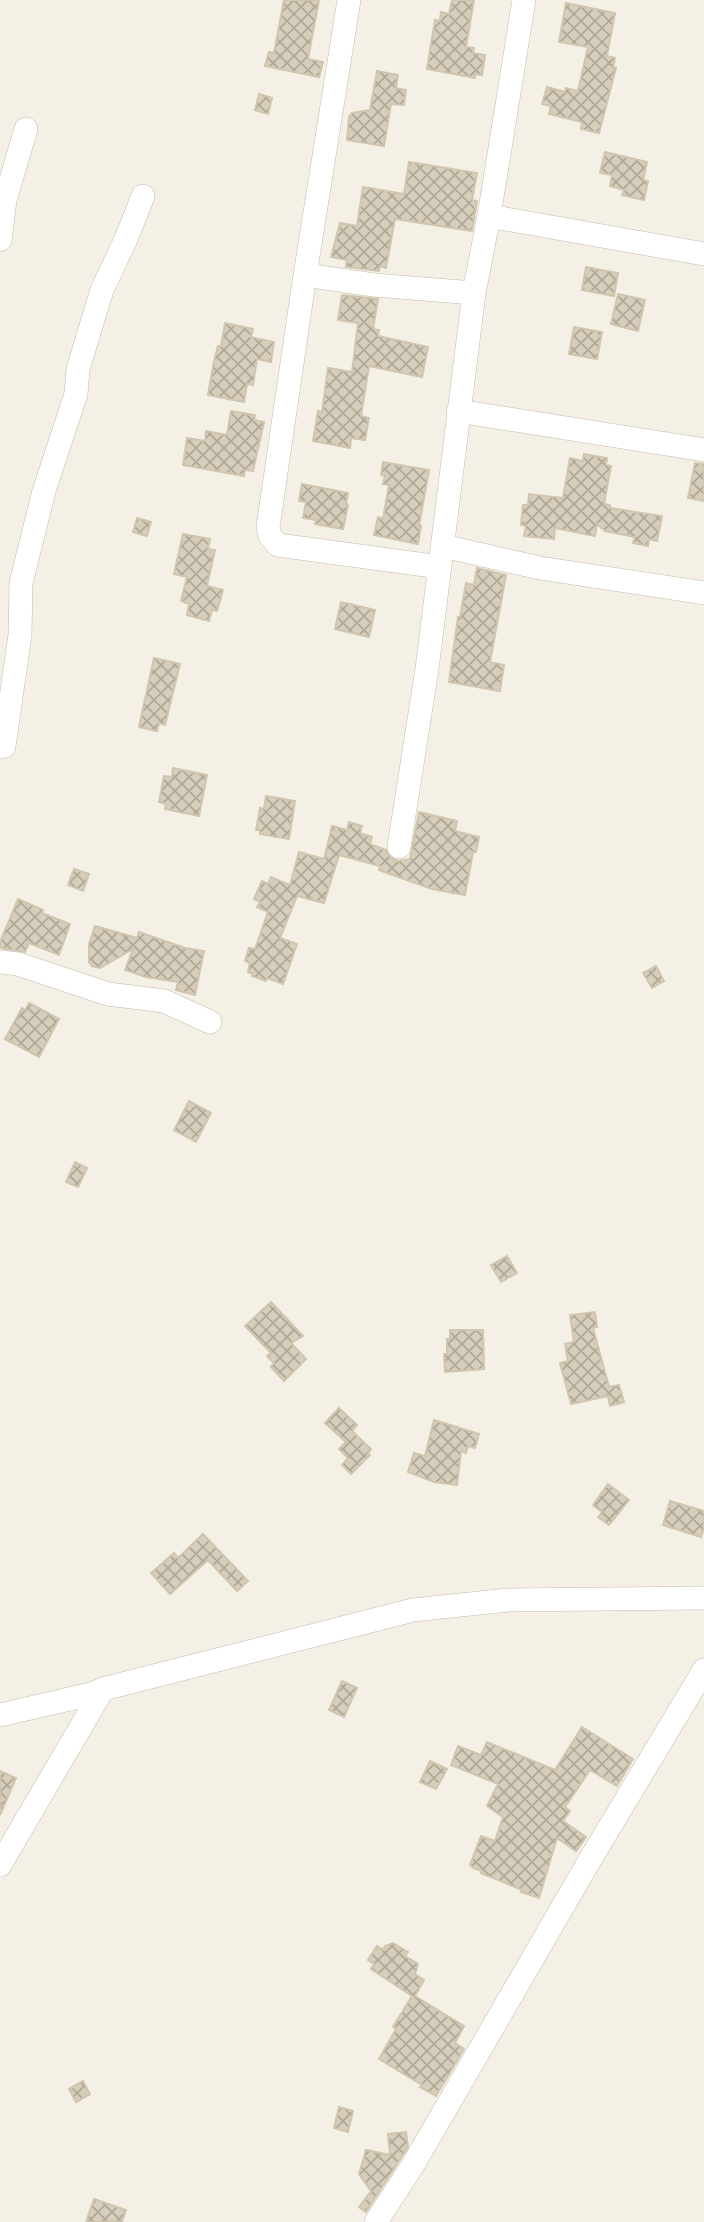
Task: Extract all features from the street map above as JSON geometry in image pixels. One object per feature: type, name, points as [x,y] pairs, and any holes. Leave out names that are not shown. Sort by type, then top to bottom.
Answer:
[{"type":"street","points":[[349,0],[305,275],[268,527],[270,536],[278,545],[441,557],[540,568],[704,593]]},
{"type":"street","points":[[399,847],[441,557],[474,293],[524,0]]},
{"type":"street","points":[[0,240],[5,200],[26,129]]},
{"type":"street","points":[[0,747],[4,746],[19,647],[21,583],[44,491],[76,394],[78,369],[103,290],[127,239],[143,196]]},
{"type":"street","points":[[489,216],[704,254]]},
{"type":"street","points":[[305,275],[374,285],[474,293]]},
{"type":"street","points":[[458,411],[704,450]]},
{"type":"street","points":[[0,962],[18,964],[108,994],[164,1001],[210,1022]]},
{"type":"street","points":[[0,1715],[414,1610],[508,1600],[704,1598]]},
{"type":"street","points":[[376,2222],[413,2165],[591,1858],[704,1670]]},
{"type":"street","points":[[0,1866],[103,1689]]},
{"type":"building","points":[[284,0],[319,0],[308,59],[323,62],[319,77],[265,66],[269,52],[274,53]]},
{"type":"building","points":[[452,0],[474,0],[466,47],[474,48],[473,53],[485,55],[482,75],[475,74],[475,78],[427,69],[435,20],[440,21],[441,12],[449,14]]},
{"type":"building","points":[[566,3],[615,13],[607,56],[615,58],[613,67],[616,68],[599,133],[581,129],[582,122],[549,114],[551,106],[542,104],[547,87],[565,92],[566,88],[578,91],[588,47],[559,42]]},
{"type":"building","points":[[377,71],[398,75],[396,88],[406,90],[404,105],[391,104],[384,146],[347,140],[349,117],[352,113],[370,110]]},
{"type":"building","points":[[259,94],[272,98],[268,114],[255,110]]},
{"type":"building","points":[[605,152],[647,162],[643,180],[648,181],[644,200],[622,195],[624,190],[610,186],[612,175],[600,173]]},
{"type":"building","points":[[409,162],[477,173],[472,200],[477,201],[472,231],[395,219],[386,268],[380,266],[379,271],[346,267],[347,260],[331,257],[340,223],[357,226],[363,187],[404,194]]},
{"type":"building","points":[[586,267],[618,273],[614,296],[582,290]]},
{"type":"building","points":[[618,294],[645,300],[638,331],[611,324]]},
{"type":"building","points":[[342,295],[378,299],[373,329],[379,330],[378,336],[428,347],[422,377],[369,366],[361,416],[369,418],[365,440],[351,438],[350,448],[313,441],[318,411],[322,412],[328,368],[352,372],[358,323],[338,320]]},
{"type":"building","points":[[225,323],[253,329],[251,337],[274,342],[271,362],[257,359],[253,385],[247,384],[244,402],[208,395]]},
{"type":"building","points":[[574,327],[602,332],[597,359],[569,354]]},
{"type":"building","points":[[231,411],[255,415],[254,420],[264,422],[253,471],[245,470],[244,476],[183,465],[187,438],[205,441],[206,431],[227,435]]},
{"type":"building","points":[[584,454],[607,458],[606,465],[611,466],[604,504],[610,505],[610,508],[662,516],[657,541],[649,539],[648,546],[633,543],[635,537],[605,531],[597,524],[595,536],[555,528],[554,539],[524,536],[526,526],[521,525],[523,505],[528,505],[529,494],[563,498],[570,458],[583,461]]},
{"type":"building","points":[[383,462],[429,470],[418,544],[374,535],[378,517],[383,519],[389,485],[383,484]]},
{"type":"building","points":[[695,463],[704,464],[704,501],[688,498]]},
{"type":"building","points":[[302,484],[348,493],[343,529],[315,524],[316,520],[303,518],[306,502],[299,501]]},
{"type":"building","points":[[137,518],[151,522],[147,536],[133,532]]},
{"type":"building","points":[[183,534],[210,539],[208,549],[215,550],[207,586],[223,590],[217,611],[212,610],[209,621],[187,615],[189,604],[181,601],[187,577],[174,574]]},
{"type":"building","points":[[477,568],[506,575],[490,662],[504,665],[500,691],[449,682],[458,617],[466,583],[474,585]]},
{"type":"building","points":[[341,602],[375,610],[369,637],[335,629]]},
{"type":"building","points":[[154,658],[180,664],[165,725],[159,723],[157,731],[139,727]]},
{"type":"building","points":[[173,768],[207,775],[199,816],[165,809],[166,804],[159,802],[164,776],[172,777]]},
{"type":"building","points":[[266,796],[295,801],[289,839],[260,834],[260,830],[256,830],[260,808],[264,809]]},
{"type":"building","points":[[419,812],[457,821],[455,831],[479,837],[476,852],[473,852],[465,895],[432,889],[379,870],[380,866],[339,855],[324,903],[297,896],[280,938],[297,944],[283,984],[267,978],[266,981],[248,972],[250,963],[245,961],[249,948],[255,949],[268,912],[257,907],[260,902],[254,899],[262,881],[268,884],[271,877],[290,885],[299,852],[324,859],[332,826],[347,830],[349,822],[362,826],[360,833],[372,837],[370,844],[386,850],[391,858],[398,861],[410,859]]},
{"type":"building","points":[[74,869],[89,874],[83,891],[68,885]]},
{"type":"building","points":[[18,899],[43,910],[42,913],[70,924],[59,955],[29,943],[25,952],[0,948]]},
{"type":"building","points":[[95,926],[137,938],[139,932],[185,948],[204,951],[195,995],[176,990],[178,982],[146,977],[125,970],[133,949],[100,968],[92,966],[89,962],[89,944]]},
{"type":"building","points":[[656,966],[664,981],[652,988],[643,973]]},
{"type":"building","points":[[29,1003],[59,1019],[39,1057],[5,1039],[22,1008],[25,1010]]},
{"type":"building","points":[[189,1101],[211,1113],[196,1142],[174,1130]]},
{"type":"building","points":[[75,1162],[87,1168],[78,1187],[66,1182]]},
{"type":"building","points":[[507,1256],[517,1273],[501,1282],[491,1265]]},
{"type":"building","points":[[271,1302],[303,1336],[291,1343],[306,1359],[284,1381],[271,1367],[274,1363],[267,1356],[271,1353],[245,1326]]},
{"type":"building","points":[[595,1312],[597,1327],[593,1328],[609,1387],[619,1385],[624,1402],[610,1406],[608,1396],[571,1404],[560,1363],[568,1361],[565,1344],[574,1342],[570,1315]]},
{"type":"building","points":[[450,1330],[483,1330],[484,1369],[445,1372],[444,1354],[447,1354]]},
{"type":"building","points":[[339,1408],[357,1425],[352,1431],[371,1449],[368,1453],[370,1455],[351,1474],[342,1465],[348,1458],[339,1449],[346,1442],[325,1423]]},
{"type":"building","points":[[434,1420],[479,1434],[475,1448],[468,1446],[466,1453],[461,1451],[457,1485],[434,1482],[408,1472],[414,1453],[425,1456]]},
{"type":"building","points":[[608,1484],[629,1500],[609,1525],[598,1517],[602,1512],[593,1505]]},
{"type":"building","points":[[670,1501],[704,1511],[701,1537],[663,1525]]},
{"type":"building","points":[[203,1534],[248,1581],[237,1591],[208,1560],[170,1594],[151,1573],[174,1553],[178,1558]]},
{"type":"building","points":[[342,1681],[357,1688],[344,1717],[329,1710]]},
{"type":"building","points":[[582,1727],[633,1759],[617,1786],[590,1770],[565,1807],[570,1811],[563,1821],[586,1837],[576,1851],[557,1838],[539,1898],[473,1868],[470,1865],[481,1836],[495,1841],[503,1817],[487,1806],[498,1784],[451,1765],[458,1746],[481,1755],[487,1742],[555,1770]]},
{"type":"building","points":[[430,1761],[447,1769],[436,1789],[420,1782]]},
{"type":"building","points":[[0,1771],[16,1778],[0,1815]]},
{"type":"building","points":[[393,1943],[408,1952],[405,1956],[418,1964],[415,1974],[424,1980],[415,1996],[464,2026],[455,2043],[464,2049],[436,2096],[379,2059],[396,2029],[393,2027],[412,1996],[371,1969],[374,1964],[368,1960],[377,1946],[383,1950],[385,1946]]},
{"type":"building","points":[[83,2081],[90,2094],[76,2102],[69,2089]]},
{"type":"building","points":[[339,2107],[353,2111],[348,2132],[334,2128]]},
{"type":"building","points":[[406,2132],[408,2147],[366,2212],[359,2207],[371,2191],[359,2174],[366,2150],[390,2155],[388,2134]]},
{"type":"building","points":[[94,2199],[126,2210],[122,2222],[86,2222]]}]
